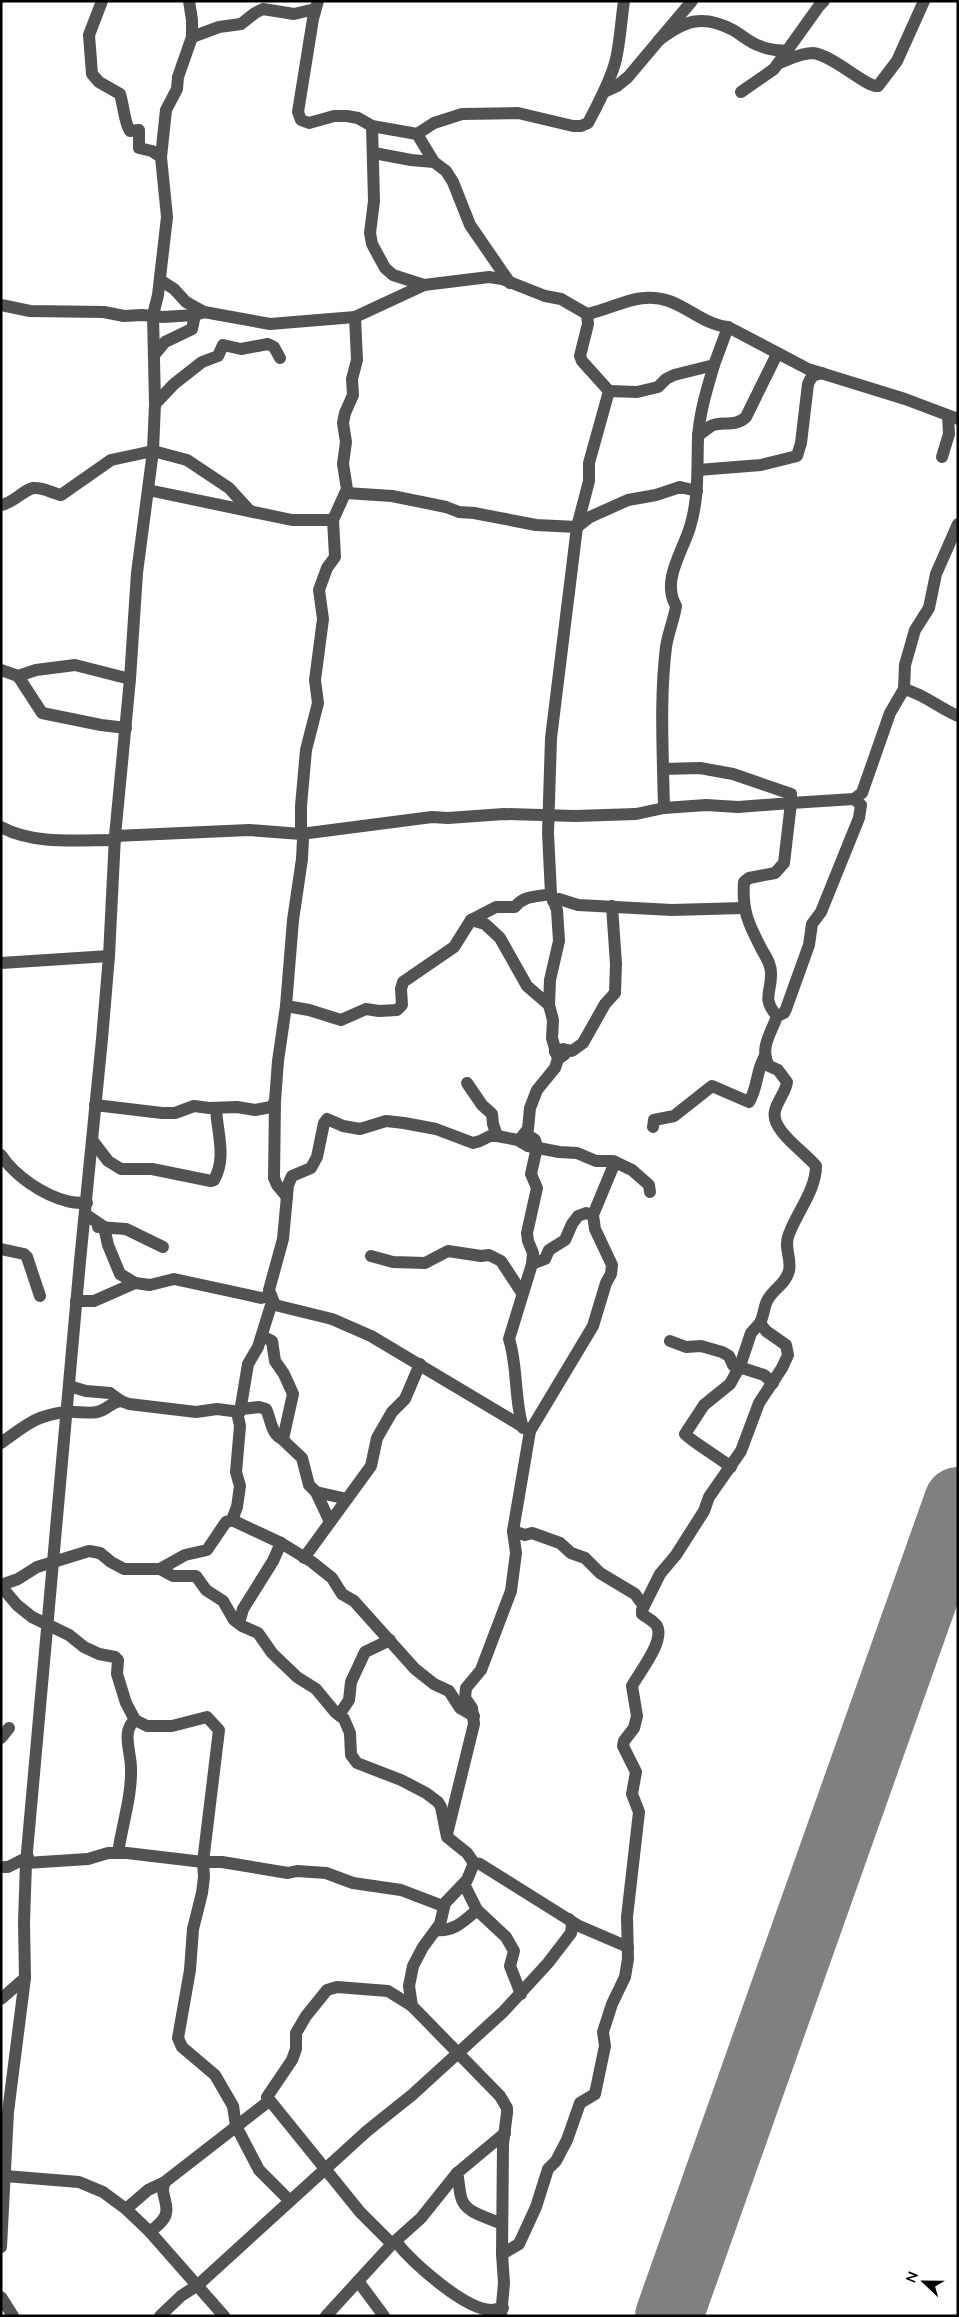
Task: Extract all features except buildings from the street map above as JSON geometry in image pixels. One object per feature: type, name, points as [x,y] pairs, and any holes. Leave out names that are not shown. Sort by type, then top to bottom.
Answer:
[{"type":"street","points":[[102,1],[89,35],[92,74],[99,82],[120,94],[126,114],[126,126],[130,131],[139,130],[138,146],[152,151],[161,157]]},
{"type":"street","points":[[1,2247],[5,2176],[5,2108],[26,1978],[24,1922],[27,1860],[76,1301],[109,956],[115,838],[126,728],[137,573],[153,451],[155,354],[153,316],[160,280],[167,217],[161,157],[166,110],[177,89],[178,77],[192,37],[192,20],[188,1]]},
{"type":"street","points":[[317,5],[299,116],[309,123],[334,116],[347,116],[372,126],[416,134],[434,123],[462,114],[518,113],[581,126],[588,123],[598,100],[604,92],[615,62],[624,1]]},
{"type":"street","points":[[604,92],[617,86],[628,77],[692,1]]},
{"type":"street","points":[[741,92],[774,69],[818,6],[824,1]]},
{"type":"street","points":[[779,63],[806,53],[823,56],[842,65],[870,85],[878,86],[897,61],[924,1]]},
{"type":"street","points":[[192,37],[219,27],[241,24],[254,13],[263,10],[294,14],[317,5]]},
{"type":"street","points":[[659,40],[675,28],[691,21],[699,20],[718,23],[763,48],[787,50]]},
{"type":"street","points":[[372,126],[374,153],[374,201],[370,232],[372,244],[385,268],[392,275],[424,285]]},
{"type":"street","points":[[416,134],[434,162],[446,171],[453,182],[470,225],[510,283]]},
{"type":"street","points":[[374,153],[434,162]]},
{"type":"street","points":[[1,306],[30,311],[104,312],[124,316],[163,317],[200,314],[270,324],[355,317],[424,285],[490,277],[545,296],[560,299],[587,314],[603,311],[630,299],[657,298],[668,301],[717,326],[728,327],[777,354],[822,373],[905,399],[953,418],[942,458]]},
{"type":"street","points":[[160,280],[169,285],[200,314]]},
{"type":"street","points":[[155,354],[165,342],[192,329],[200,314]]},
{"type":"street","points":[[587,314],[588,324],[580,356],[609,390],[637,392],[658,387],[666,379],[674,375],[714,365]]},
{"type":"street","points":[[287,1198],[277,1186],[274,1178],[275,1101],[278,1061],[286,1006],[293,920],[302,859],[301,806],[306,750],[318,703],[315,680],[323,619],[319,590],[323,575],[335,558],[333,520],[346,493],[347,483],[343,464],[346,442],[344,423],[345,413],[353,395],[352,379],[357,360],[355,317]]},
{"type":"street","points":[[664,808],[661,703],[669,629],[676,606],[672,598],[670,584],[691,525],[696,483],[698,435],[704,393],[728,327]]},
{"type":"street","points":[[155,404],[174,384],[202,362],[218,356],[223,345],[242,350],[268,344],[274,347],[280,358]]},
{"type":"street","points":[[698,435],[706,432],[714,424],[741,422],[746,417],[777,354]]},
{"type":"street","points":[[346,493],[392,496],[446,507],[458,512],[474,513],[536,525],[577,527],[590,516],[628,500],[656,495],[797,456],[801,443],[808,384],[812,376],[822,373]]},
{"type":"street","points":[[561,1054],[552,1038],[554,1020],[549,1004],[550,980],[559,941],[558,918],[552,898],[548,814],[551,738],[577,527],[589,481],[592,454],[609,390]]},
{"type":"street","points":[[1,506],[9,504],[33,488],[49,490],[61,495],[111,460],[153,451],[187,460],[229,488],[250,511]]},
{"type":"street","points":[[148,490],[292,520],[333,520]]},
{"type":"street","points":[[777,1016],[784,1014],[809,945],[812,924],[821,912],[858,818],[859,799],[890,713],[904,689],[905,665],[915,630],[929,608],[936,574],[958,524]]},
{"type":"street","points":[[18,676],[36,670],[75,665],[130,679]]},
{"type":"street","points":[[1,670],[18,676],[42,713],[101,726],[126,728]]},
{"type":"street","points":[[904,689],[916,692],[935,705],[958,716]]},
{"type":"street","points":[[663,769],[700,768],[732,774],[791,794],[784,863],[775,873],[746,879],[743,908],[751,928],[768,959],[771,974],[767,996],[777,1016],[766,1044],[765,1056],[769,1066],[778,1070],[787,1082],[774,1113],[776,1124],[796,1148],[814,1163],[816,1169],[787,1239],[786,1250],[790,1263],[786,1280],[768,1300],[765,1314],[751,1333],[740,1366],[730,1384],[704,1405],[685,1434],[688,1439],[703,1446],[731,1466]]},
{"type":"street","points":[[1,826],[25,836],[46,838],[115,838],[249,830],[301,834],[432,817],[636,814],[664,808],[706,805],[738,807],[859,799]]},
{"type":"street","points":[[286,1006],[310,1010],[341,1020],[366,1009],[380,1011],[397,1010],[402,1005],[401,985],[403,982],[454,947],[471,920],[496,907],[514,907],[522,899],[552,898],[578,905],[681,910],[743,908]]},
{"type":"street","points":[[561,1054],[572,1051],[583,1043],[605,1004],[615,993],[616,964],[612,906]]},
{"type":"street","points":[[471,920],[485,924],[500,938],[527,986],[549,1004]]},
{"type":"street","points":[[1,963],[109,956]]},
{"type":"street","points":[[521,1137],[537,1090],[555,1068],[561,1054]]},
{"type":"street","points":[[653,1127],[654,1120],[674,1116],[712,1086],[749,1102],[757,1085],[761,1062],[765,1056]]},
{"type":"street","points":[[467,1083],[482,1105],[492,1114],[497,1136]]},
{"type":"street","points":[[95,1105],[175,1113],[194,1106],[261,1110],[271,1107],[275,1101]]},
{"type":"street","points":[[92,1140],[108,1161],[121,1169],[152,1169],[211,1181],[214,1180],[220,1164],[222,1148],[218,1134],[216,1108]]},
{"type":"street","points":[[232,1520],[238,1507],[240,1486],[236,1472],[240,1411],[248,1364],[262,1336],[271,1299],[270,1290],[283,1239],[288,1185],[292,1176],[297,1172],[308,1170],[314,1162],[324,1123],[327,1119],[342,1126],[360,1129],[386,1122],[420,1125],[473,1143],[490,1136],[521,1137],[535,1140],[537,1148],[531,1174],[537,1188],[527,1233],[533,1253],[532,1264],[508,1339],[513,1350],[518,1388],[517,1398],[526,1429],[519,1533],[511,1591],[498,1631],[482,1670],[466,1688],[466,1698],[474,1716],[474,1724],[458,1798],[447,1837]]},
{"type":"street","points":[[537,1148],[577,1153],[596,1161],[632,1170],[648,1185],[650,1192]]},
{"type":"street","points":[[4,1164],[54,1196],[86,1209],[104,1227],[108,1244],[120,1274],[135,1283],[150,1285],[180,1278],[271,1299],[280,1307],[332,1319],[371,1336],[526,1429]]},
{"type":"street","points":[[526,1429],[593,1326],[606,1283],[611,1274],[612,1264],[595,1229],[594,1215],[610,1165]]},
{"type":"street","points":[[532,1264],[545,1259],[549,1250],[563,1242],[578,1216],[586,1213],[594,1215]]},
{"type":"street","points":[[84,1231],[98,1226],[126,1229],[163,1247]]},
{"type":"street","points":[[1,1249],[24,1254],[27,1257],[40,1296]]},
{"type":"street","points":[[371,1256],[393,1262],[425,1263],[448,1251],[481,1256],[489,1255],[501,1261],[522,1293]]},
{"type":"street","points":[[76,1301],[94,1301],[135,1283]]},
{"type":"street","points":[[502,2254],[519,2244],[536,2207],[548,2169],[556,2160],[567,2140],[580,2103],[595,2094],[605,2046],[603,2032],[612,2004],[625,1976],[628,1946],[627,1917],[639,1812],[631,1789],[636,1772],[623,1746],[624,1740],[634,1728],[637,1716],[632,1686],[646,1667],[659,1631],[656,1625],[642,1614],[644,1605],[660,1574],[676,1555],[704,1511],[709,1497],[741,1451],[759,1403],[782,1368],[789,1350],[786,1345],[762,1327],[760,1323]]},
{"type":"street","points":[[262,1336],[272,1341],[275,1361],[291,1387],[293,1394],[285,1437],[282,1440]]},
{"type":"street","points":[[670,1341],[686,1347],[701,1346],[722,1352],[729,1356],[733,1365],[764,1375],[773,1383]]},
{"type":"street","points":[[304,1558],[371,1466],[377,1438],[392,1412],[405,1400],[420,1364]]},
{"type":"street","points":[[69,1386],[86,1392],[110,1393],[121,1401]]},
{"type":"street","points":[[1,1443],[24,1424],[39,1418],[67,1412],[100,1411],[113,1402],[121,1401],[196,1412],[217,1409],[240,1411],[259,1407],[278,1412],[292,1405]]},
{"type":"street","points":[[266,1409],[273,1431],[302,1458],[309,1485],[316,1492],[330,1522]]},
{"type":"street","points":[[316,1492],[346,1499]]},
{"type":"street","points":[[160,1570],[185,1555],[207,1550],[226,1522],[232,1520],[281,1542],[332,1578],[342,1594],[354,1601],[415,1669],[434,1684],[449,1690],[460,1708],[474,1716]]},
{"type":"street","points":[[519,1533],[532,1533],[560,1543],[571,1553],[585,1558],[600,1573],[635,1594],[644,1605]]},
{"type":"street","points":[[239,1623],[243,1609],[273,1561],[281,1542]]},
{"type":"street","points":[[290,2201],[258,2170],[236,2126],[233,2106],[215,2075],[182,2047],[178,2038],[190,1970],[194,1929],[202,1893],[203,1862],[219,1730],[207,1717],[172,1726],[147,1726],[135,1720],[126,1703],[118,1674],[118,1660],[84,1647],[49,1624],[32,1617],[17,1605],[1,1586],[18,1580],[30,1570],[54,1560],[90,1551],[100,1553],[111,1562],[124,1568],[160,1570],[173,1576],[196,1576],[206,1590],[223,1601],[234,1620],[258,1633],[272,1653],[297,1677],[316,1689],[339,1715],[348,1726],[351,1756],[357,1763],[379,1770],[433,1798],[441,1807],[447,1837],[467,1853],[474,1863],[480,1864],[573,1926],[628,1946]]},
{"type":"street","points":[[339,1715],[349,1700],[351,1682],[364,1652],[390,1640]]},
{"type":"street","points":[[118,1853],[129,1791],[131,1768],[128,1730],[129,1724],[135,1720]]},
{"type":"street","points":[[1,1867],[8,1867],[27,1860],[88,1858],[108,1853],[151,1854],[203,1862],[222,1862],[288,1873],[297,1871],[326,1874],[353,1883],[401,1890],[444,1906]]},
{"type":"street","points":[[412,2006],[408,1986],[418,1955],[440,1924],[444,1906],[464,1884],[474,1863]]},
{"type":"street","points":[[464,1884],[477,1910],[506,1936],[514,1950],[510,1966],[521,1994]]},
{"type":"street","points":[[436,1930],[445,1931],[457,1927],[477,1910]]},
{"type":"street","points":[[160,2316],[182,2296],[198,2285],[367,2131],[412,2095],[477,2037],[521,1994],[548,1963],[573,1926]]},
{"type":"street","points":[[1,1999],[26,1978]]},
{"type":"street","points":[[337,1987],[388,1991],[412,2006],[458,2052],[505,2104],[507,2113],[502,2224],[504,2283],[502,2312],[490,2310],[460,2297],[436,2281],[394,2243],[360,2212],[266,2097],[292,2060],[296,2049],[296,2033],[306,2016],[327,1990],[337,1987]]},
{"type":"street","points":[[126,2208],[148,2190],[163,2183],[269,2100]]},
{"type":"street","points":[[326,2316],[394,2243],[421,2218],[456,2174],[505,2133]]},
{"type":"street","points":[[456,2174],[461,2198],[466,2206],[472,2212],[502,2224]]},
{"type":"street","points":[[5,2176],[79,2182],[104,2192],[126,2208],[150,2232],[158,2244],[198,2285],[224,2316]]},
{"type":"street","points":[[150,2232],[167,2212],[163,2183]]},
{"type":"street","points":[[358,2281],[384,2316]]},
{"type":"street","points":[[1,2297],[13,2316]]},
{"type":"runway","points":[[669,2316],[958,1501]]}]
